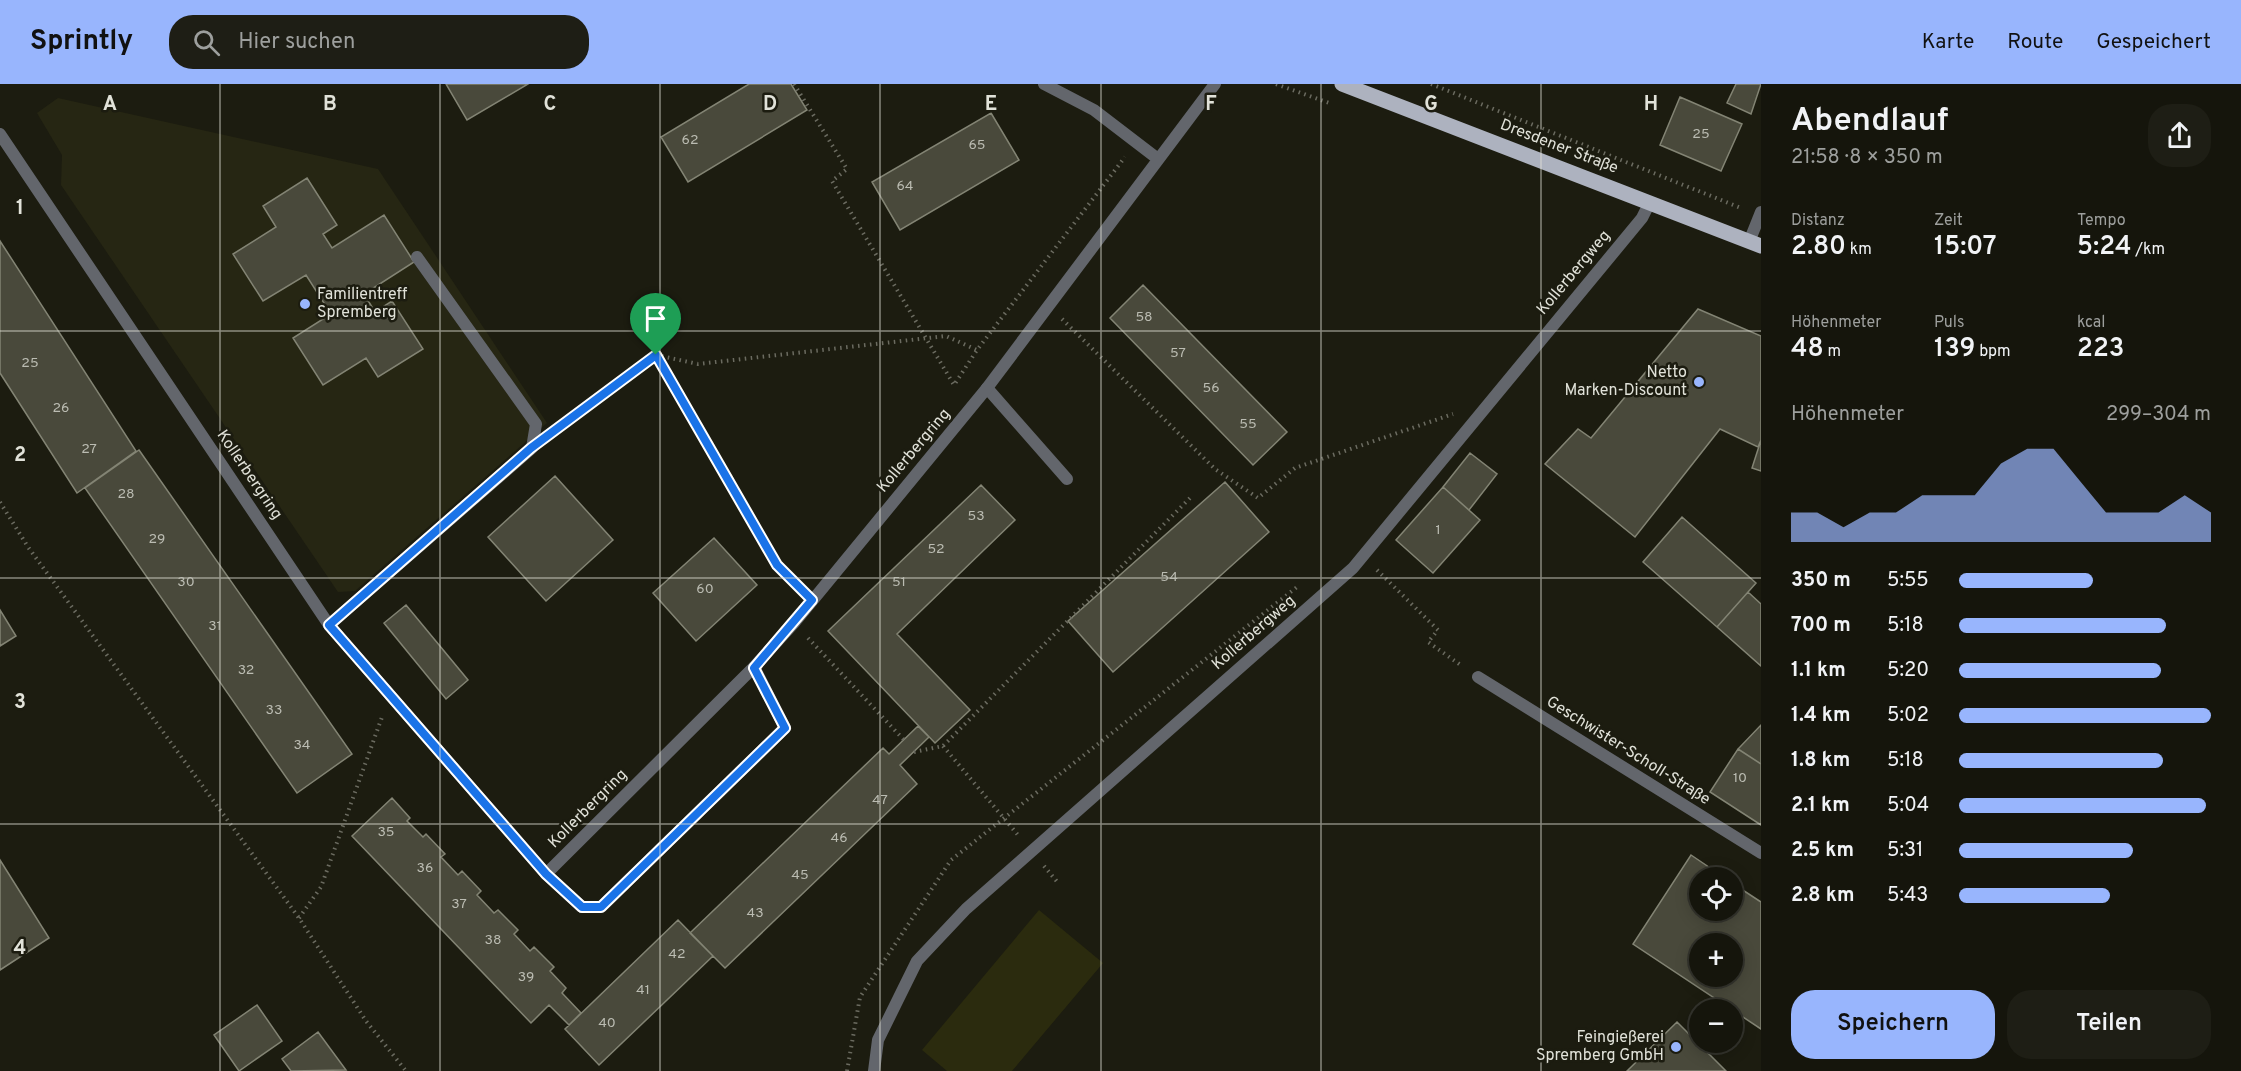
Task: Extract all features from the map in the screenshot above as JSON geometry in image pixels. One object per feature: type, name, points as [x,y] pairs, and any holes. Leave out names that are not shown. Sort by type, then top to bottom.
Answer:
[{"type":"main road","name":"Dresdener Straße","points":[[1342,84],[1755,244]]},
{"type":"street","points":[[1044,84],[1094,110],[1158,159]]},
{"type":"street","name":"Kollerbergring","points":[[0,134],[329,625],[546,874],[754,668],[794,623],[987,388],[1215,84]]},
{"type":"street","name":"Kollerbergweg","points":[[874,1071],[878,1041],[917,961],[966,909],[1364,556],[1642,218],[1650,202]]},
{"type":"street","points":[[1755,244],[1760,213]]},
{"type":"street","points":[[329,625],[531,448],[536,424],[417,257]]},
{"type":"street","points":[[987,388],[1067,479]]},
{"type":"street","points":[[546,874],[582,907],[601,907],[785,728],[754,668]]},
{"type":"street","name":"Geschwister-Scholl-Straße","points":[[1478,677],[1761,853]]},
{"type":"path","points":[[794,84],[847,169],[832,181],[954,385],[977,350],[1136,143]]},
{"type":"path","points":[[1431,84],[1760,213]]},
{"type":"path","points":[[1049,306],[1215,469],[1258,498],[1295,468],[1460,412],[1452,421]]},
{"type":"path","points":[[531,448],[656,355],[698,364],[946,336],[977,350]]},
{"type":"path","points":[[656,355],[777,565],[812,600]]},
{"type":"path","points":[[914,752],[943,746],[1190,498]]},
{"type":"path","points":[[0,502],[28,547],[299,918],[366,1021],[406,1071]]},
{"type":"path","points":[[1364,556],[1438,630],[1428,642],[1478,677]]},
{"type":"path","points":[[847,1071],[860,997],[951,860],[1305,580]]},
{"type":"path","points":[[794,623],[904,740]]},
{"type":"path","points":[[299,918],[321,887],[390,696]]},
{"type":"path","points":[[943,746],[1059,884]]},
{"type":"shaded area","name":"Familientreff Spremberg","points":[[58,98],[378,169],[547,423],[355,591],[338,592],[61,185],[62,155],[37,113]]},
{"type":"shaded area","points":[[1039,910],[1103,963],[1012,1071],[947,1071],[922,1050]]},
{"type":"building","points":[[446,84],[528,84],[467,120]]},
{"type":"building","points":[[749,84],[791,84],[807,110],[688,182],[661,137]]},
{"type":"building","points":[[1736,84],[1761,84],[1751,114],[1727,103]]},
{"type":"building","points":[[1680,97],[1742,124],[1721,171],[1660,145]]},
{"type":"building","points":[[991,113],[1019,160],[900,230],[872,182]]},
{"type":"building","points":[[307,178],[337,225],[323,234],[332,248],[384,215],[414,262],[364,294],[375,312],[392,301],[423,349],[378,377],[366,358],[323,385],[293,338],[331,314],[306,275],[263,301],[233,254],[276,227],[263,206]]},
{"type":"building","points":[[0,241],[136,451],[77,493],[0,373]]},
{"type":"building","points":[[1143,285],[1287,432],[1253,465],[1110,318]]},
{"type":"building","name":"Netto Marken-Discount","points":[[1698,309],[1761,336],[1761,440],[1758,447],[1720,429],[1635,537],[1545,464],[1578,429],[1591,438]]},
{"type":"building","points":[[1761,440],[1761,471],[1752,468]]},
{"type":"building","points":[[139,450],[352,754],[297,793],[85,488]]},
{"type":"building","points":[[1470,453],[1497,474],[1469,510],[1443,487]]},
{"type":"building","points":[[555,476],[613,540],[546,601],[488,537]]},
{"type":"building","points":[[1225,482],[1269,532],[1113,672],[1068,621]]},
{"type":"building","points":[[981,485],[1015,520],[897,634],[970,710],[935,743],[828,631]]},
{"type":"building","points":[[1443,487],[1480,520],[1433,573],[1396,540]]},
{"type":"building","points":[[1682,517],[1756,583],[1717,627],[1643,562]]},
{"type":"building","points":[[714,538],[757,585],[696,641],[653,593]]},
{"type":"building","points":[[1748,592],[1761,604],[1761,666],[1717,627]]},
{"type":"building","points":[[406,605],[468,680],[446,699],[384,623]]},
{"type":"building","points":[[0,610],[16,636],[0,646]]},
{"type":"building","points":[[1761,725],[1761,764],[1738,749]]},
{"type":"building","points":[[918,726],[929,737],[900,765],[917,784],[725,968],[690,933],[883,748],[889,754]]},
{"type":"building","points":[[1738,749],[1761,764],[1761,825],[1710,792]]},
{"type":"building","points":[[392,798],[410,818],[407,821],[423,837],[426,834],[445,854],[441,857],[458,875],[462,871],[481,891],[477,895],[494,913],[498,910],[518,930],[514,934],[530,951],[534,947],[554,967],[550,971],[566,988],[562,993],[581,1013],[569,1025],[549,1005],[531,1023],[352,836]]},
{"type":"building","points":[[1691,855],[1709,867],[1689,867],[1689,921],[1743,921],[1743,890],[1761,902],[1761,1029],[1743,1017],[1743,999],[1716,999],[1698,987],[1743,987],[1743,933],[1689,933],[1689,981],[1633,944]]},
{"type":"building","points":[[0,860],[49,938],[0,970]]},
{"type":"building","points":[[678,920],[713,956],[599,1065],[565,1029]]},
{"type":"building","points":[[257,1005],[282,1041],[239,1071],[214,1035]]},
{"type":"building","name":"Feingießerei Spremberg GmbH","points":[[1677,1022],[1689,1034],[1689,1053],[1708,1053],[1726,1071],[1627,1071]]},
{"type":"building","points":[[318,1032],[346,1070],[291,1071],[282,1059]]},
{"type":"place","name":"Familientreff Spremberg","points":[[305,304]]},
{"type":"place","name":"Netto Marken-Discount","points":[[1699,382]]},
{"type":"place","name":"Feingießerei Spremberg GmbH","points":[[1676,1047]]},
{"type":"route","points":[[656,355],[777,565],[812,600],[754,668],[785,728],[601,907],[582,907],[546,874],[329,625],[531,448],[656,355]]}]
